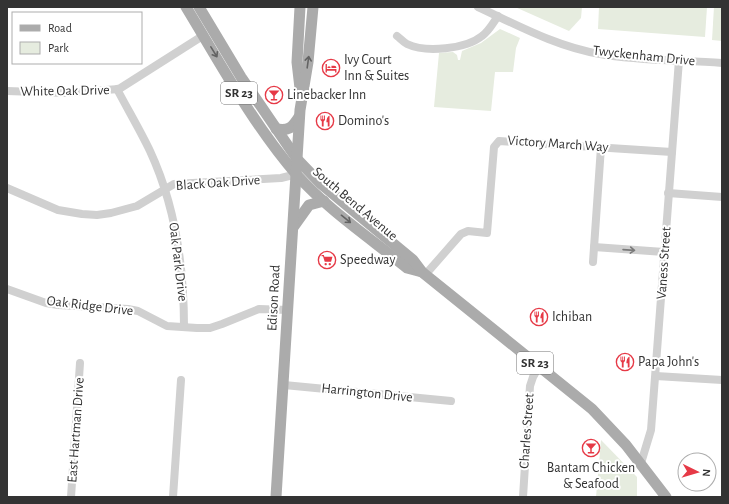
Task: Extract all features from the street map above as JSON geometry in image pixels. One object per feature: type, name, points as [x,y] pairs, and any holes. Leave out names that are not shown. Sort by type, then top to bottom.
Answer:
[{"type":"main road","name":"South Bend Avenue","points":[[186,7],[254,117],[297,174],[324,201],[407,268],[423,274],[592,410],[641,463],[666,497]]},
{"type":"main road","name":"South Bend Avenue","points":[[199,7],[241,77],[297,159],[320,183],[414,260],[423,274]]},
{"type":"main road","name":"Edison Road","points":[[300,7],[297,62],[301,100]]},
{"type":"main road","name":"Edison Road","points":[[276,497],[301,100],[308,62],[313,7]]},
{"type":"main road","points":[[276,129],[288,130],[293,127],[300,116]]},
{"type":"main road","points":[[293,229],[301,214],[309,205],[324,201]]},
{"type":"street","name":"Twyckenham Drive","points":[[478,7],[560,43],[599,54],[722,63]]},
{"type":"street","points":[[397,36],[406,43],[418,47],[459,47],[483,36],[498,16]]},
{"type":"street","name":"White Oak Drive","points":[[7,91],[65,93],[117,89],[204,35]]},
{"type":"street","name":"Vaness Street","points":[[641,463],[651,430],[679,60]]},
{"type":"street","name":"Oak Park Drive","points":[[117,89],[141,132],[165,190],[174,223],[181,260],[184,327]]},
{"type":"street","name":"Victory March Way","points":[[423,274],[461,234],[468,231],[487,233],[494,147],[497,142],[502,140],[672,152]]},
{"type":"street","points":[[593,262],[601,147]]},
{"type":"street","name":"Black Oak Drive","points":[[7,188],[58,210],[97,215],[133,208],[147,202],[174,184],[281,178],[297,174]]},
{"type":"street","points":[[668,192],[722,197]]},
{"type":"street","points":[[594,247],[664,252]]},
{"type":"street","name":"Oak Ridge Drive","points":[[7,289],[46,303],[138,311],[167,326],[210,328],[259,309],[288,310]]},
{"type":"street","name":"East Hartman Drive","points":[[71,497],[80,363]]},
{"type":"street","name":"Charles Street","points":[[523,497],[530,386],[539,366]]},
{"type":"street","points":[[656,376],[722,380]]},
{"type":"street","points":[[173,497],[181,380]]},
{"type":"street","name":"Harrington Drive","points":[[284,385],[451,401]]},
{"type":"green space","points":[[515,7],[582,7],[581,18],[569,31]]},
{"type":"green space","points":[[599,7],[707,7],[705,37],[598,29]]},
{"type":"green space","points":[[714,7],[722,7],[722,41],[712,40]]},
{"type":"green space","points":[[500,29],[520,38],[516,48],[513,72],[495,72],[491,111],[434,107],[439,53],[453,52],[457,55],[458,60],[460,60],[462,51],[481,43]]},
{"type":"green space","points":[[601,440],[637,477],[637,497],[596,497]]},
{"type":"place","name":"Ivy Court Inn & Suites","points":[[331,68]]},
{"type":"place","name":"Linebacker Inn","points":[[274,95]]},
{"type":"place","name":"Domino's","points":[[325,121]]},
{"type":"place","name":"Speedway","points":[[327,260]]},
{"type":"place","name":"Ichiban","points":[[539,317]]},
{"type":"place","name":"Papa John's","points":[[625,362]]},
{"type":"place","name":"Bantam Chicken & Seafood","points":[[591,448]]}]
